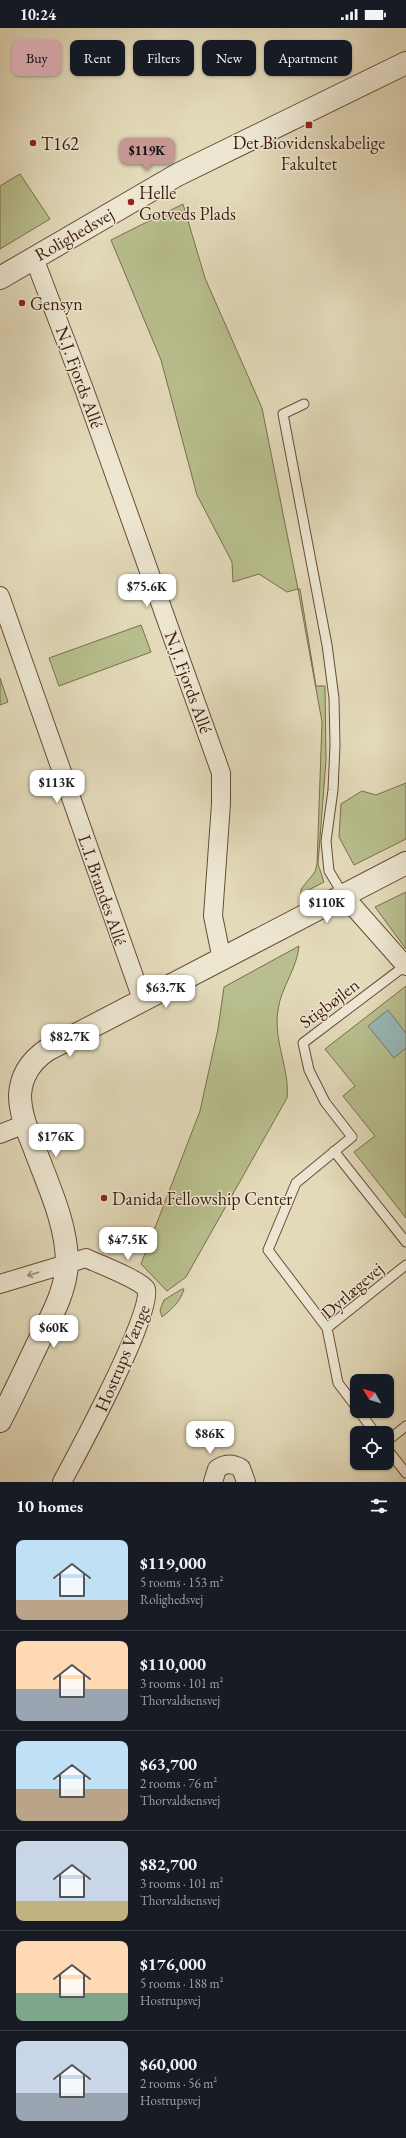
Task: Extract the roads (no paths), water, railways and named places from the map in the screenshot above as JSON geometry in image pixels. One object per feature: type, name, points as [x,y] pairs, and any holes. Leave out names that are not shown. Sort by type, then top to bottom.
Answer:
[{"type":"street","name":"Rolighedsvej","points":[[0,278],[184,172],[406,63]]},
{"type":"street","name":"N.J. Fjords Allé","points":[[34,258],[84,389],[219,768],[221,804],[213,916],[222,960]]},
{"type":"street","name":"L.I. Brandes Allé","points":[[0,596],[143,1002]]},
{"type":"street","points":[[0,1421],[60,1298],[67,1264],[64,1235],[50,1190],[25,1124],[20,1094],[22,1081],[29,1066],[36,1058],[47,1050],[143,1002],[406,863]]},
{"type":"street","points":[[344,896],[406,965]]},
{"type":"street","points":[[0,1134],[25,1124]]},
{"type":"street","name":"Hostrups Vænge","points":[[62,1482],[96,1419],[129,1346],[148,1296],[145,1288],[137,1282],[86,1258],[67,1264]]},
{"type":"street","points":[[0,1284],[67,1264]]},
{"type":"street","points":[[213,1482],[214,1474],[221,1466],[225,1464],[236,1465],[244,1474],[246,1482]]},
{"type":"lane","points":[[304,404],[282,414],[326,638],[334,698],[335,745],[333,790],[326,841],[329,871],[344,896]]},
{"type":"lane","name":"Stigbøjlen","points":[[327,1328],[268,1250],[296,1183],[352,1137],[325,1102],[309,1070],[303,1043],[406,965]]},
{"type":"lane","points":[[334,1151],[406,1242]]},
{"type":"lane","name":"Dyrlægevej","points":[[350,1399],[338,1383],[327,1328],[406,1265]]},
{"type":"lane","points":[[394,1435],[406,1426]]},
{"type":"lane","points":[[394,1458],[406,1473]]},
{"type":"water","points":[[388,1010],[406,1033],[406,1048],[394,1058],[368,1026]]},
{"type":"place","name":"Det Biovidenskabelige Fakultet","points":[[309,125]]},
{"type":"place","name":"T162","points":[[33,143]]},
{"type":"place","name":"Helle Gotveds Plads","points":[[131,202]]},
{"type":"place","name":"Gensyn","points":[[22,303]]},
{"type":"place","name":"Danida Fellowship Center","points":[[104,1198]]}]
